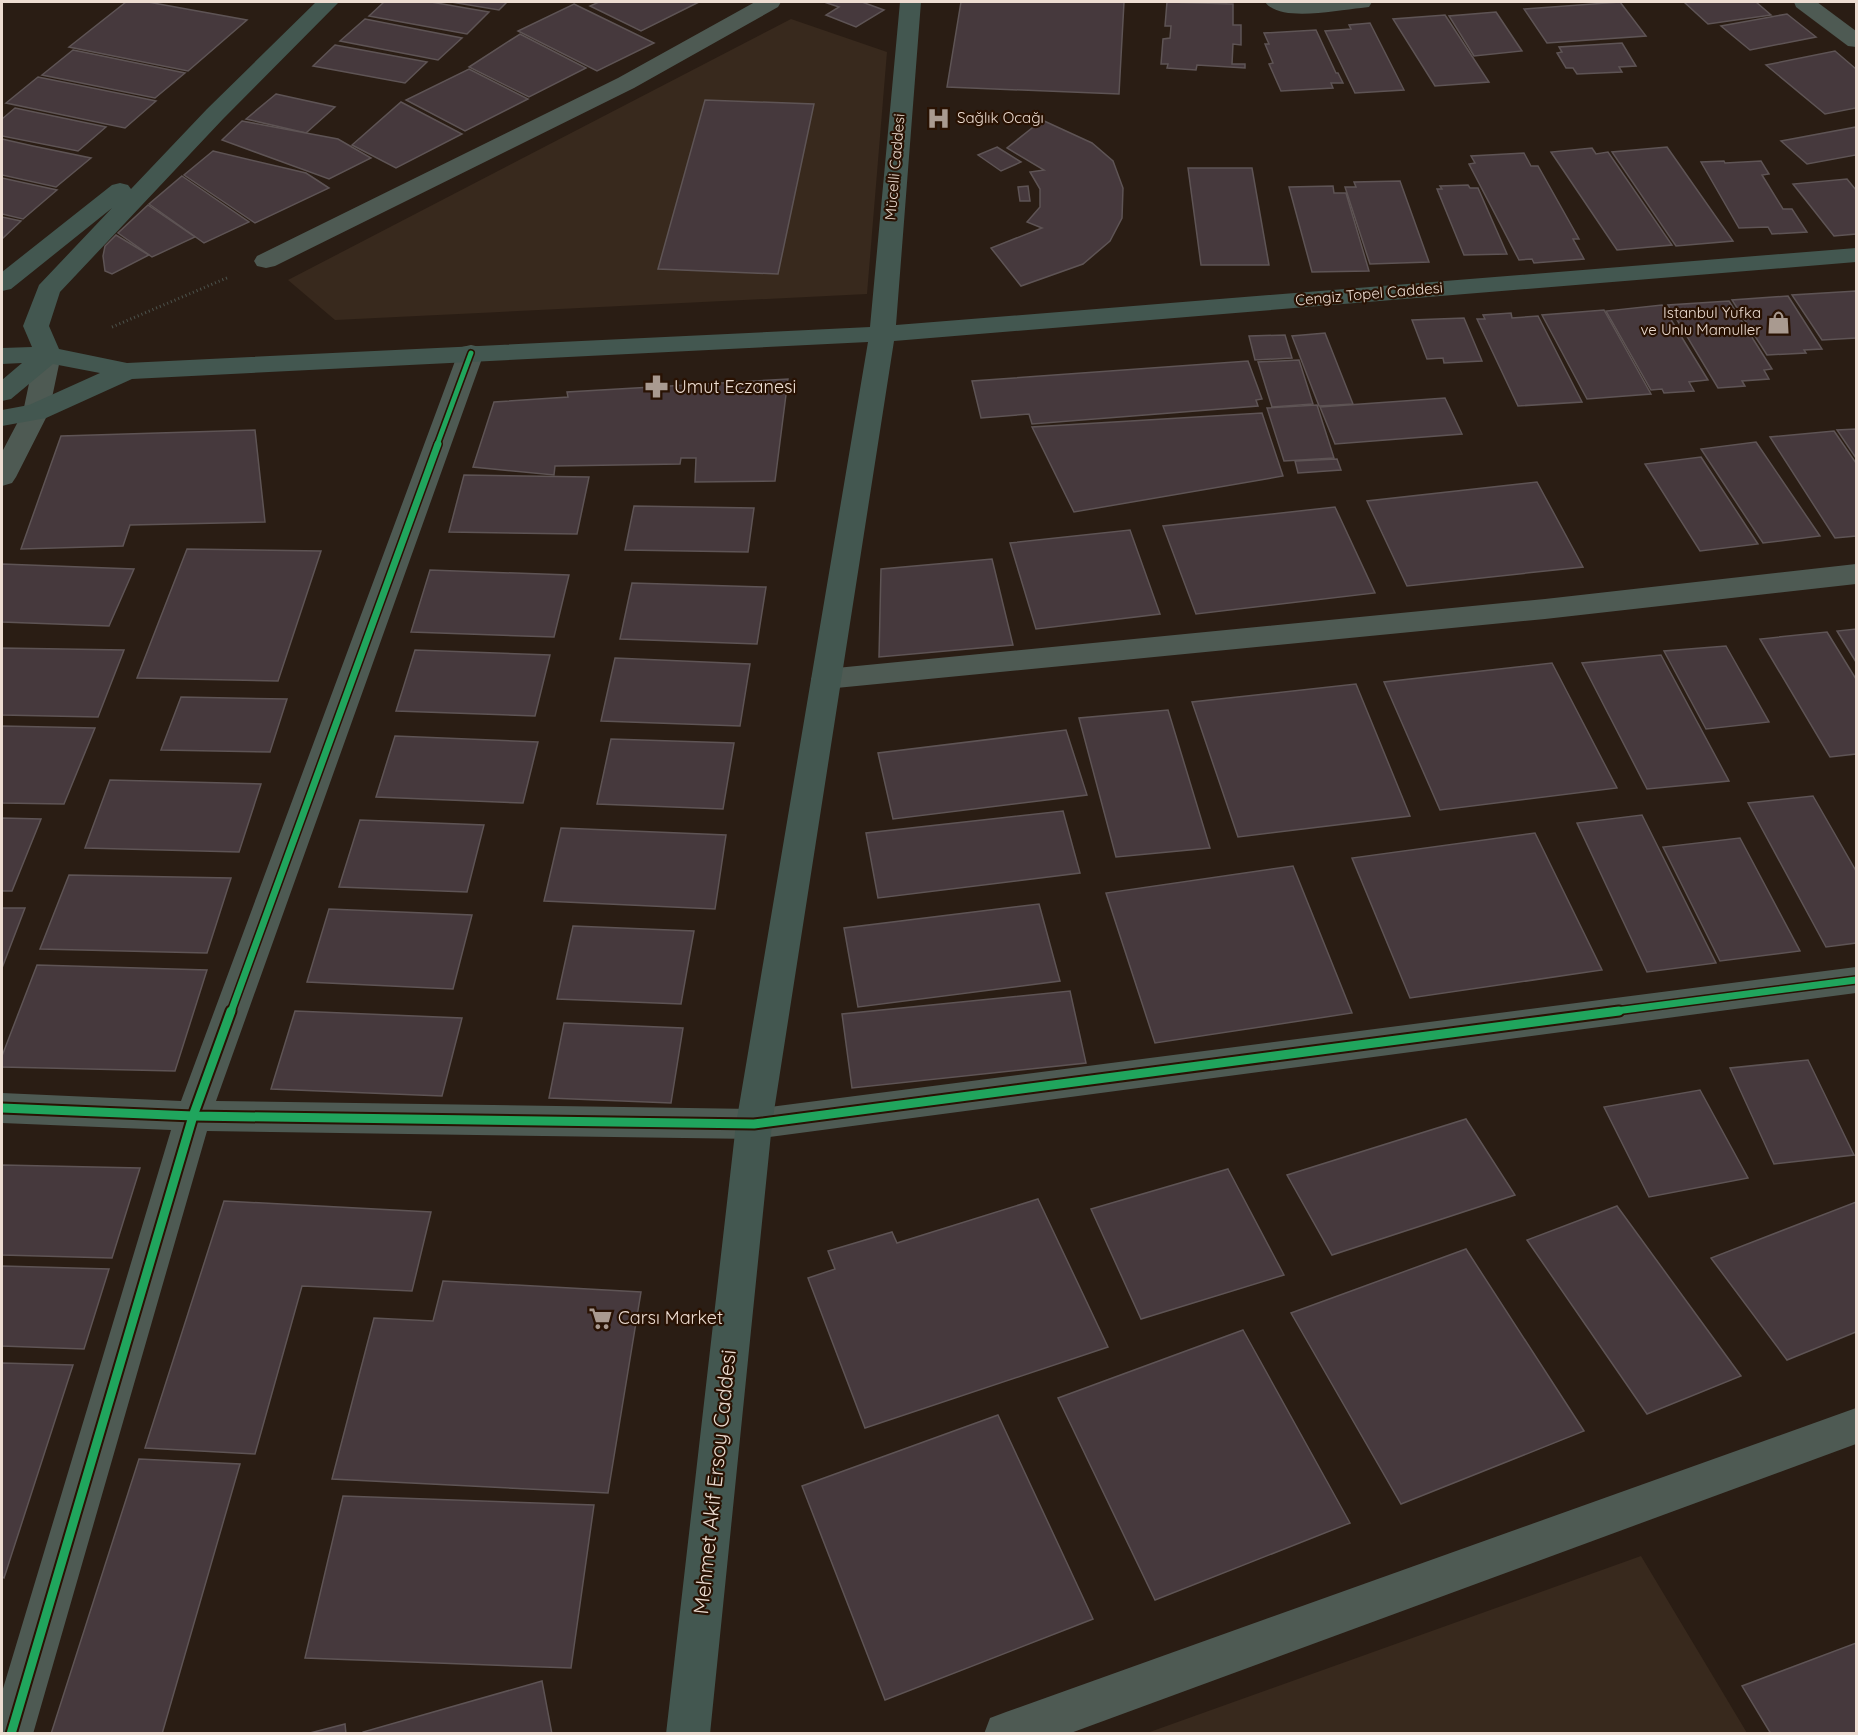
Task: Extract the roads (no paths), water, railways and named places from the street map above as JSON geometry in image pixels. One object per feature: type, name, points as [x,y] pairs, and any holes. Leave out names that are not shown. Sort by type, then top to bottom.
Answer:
[{"type":"main road","points":[[48,355],[36,326],[48,290],[215,114],[328,2]]},
{"type":"main road","name":"Mücelli Caddesi","points":[[826,679],[882,334],[909,2]]},
{"type":"main road","points":[[2,284],[215,114]]},
{"type":"main road","name":"Cengiz Topel Caddesi","points":[[127,371],[882,334],[1857,255]]},
{"type":"main road","points":[[2,393],[48,355]]},
{"type":"main road","points":[[2,356],[48,355],[127,371]]},
{"type":"main road","points":[[2,418],[36,412],[127,371]]},
{"type":"main road","name":"Mehmet Akif Ersoy Caddesi","points":[[688,1734],[754,1124],[826,679]]},
{"type":"street","points":[[266,261],[626,83],[770,2]]},
{"type":"street","points":[[1276,2],[1287,8],[1361,2]]},
{"type":"street","points":[[1804,2],[1857,41]]},
{"type":"street","points":[[11,1734],[193,1116],[471,353]]},
{"type":"street","points":[[2,477],[36,412],[48,355]]},
{"type":"street","points":[[826,679],[1545,609],[1857,574]]},
{"type":"street","points":[[2,1108],[193,1116],[754,1124],[1857,980]]},
{"type":"street","points":[[1006,1734],[1857,1426]]},
{"type":"place","name":"Sağlık Ocağı","points":[[939,118]]},
{"type":"place","name":"Istanbul Yufka ve Unlu Mamuller","points":[[1779,322]]},
{"type":"place","name":"Umut Eczanesi","points":[[656,387]]},
{"type":"place","name":"Carsı Market","points":[[600,1318]]}]
